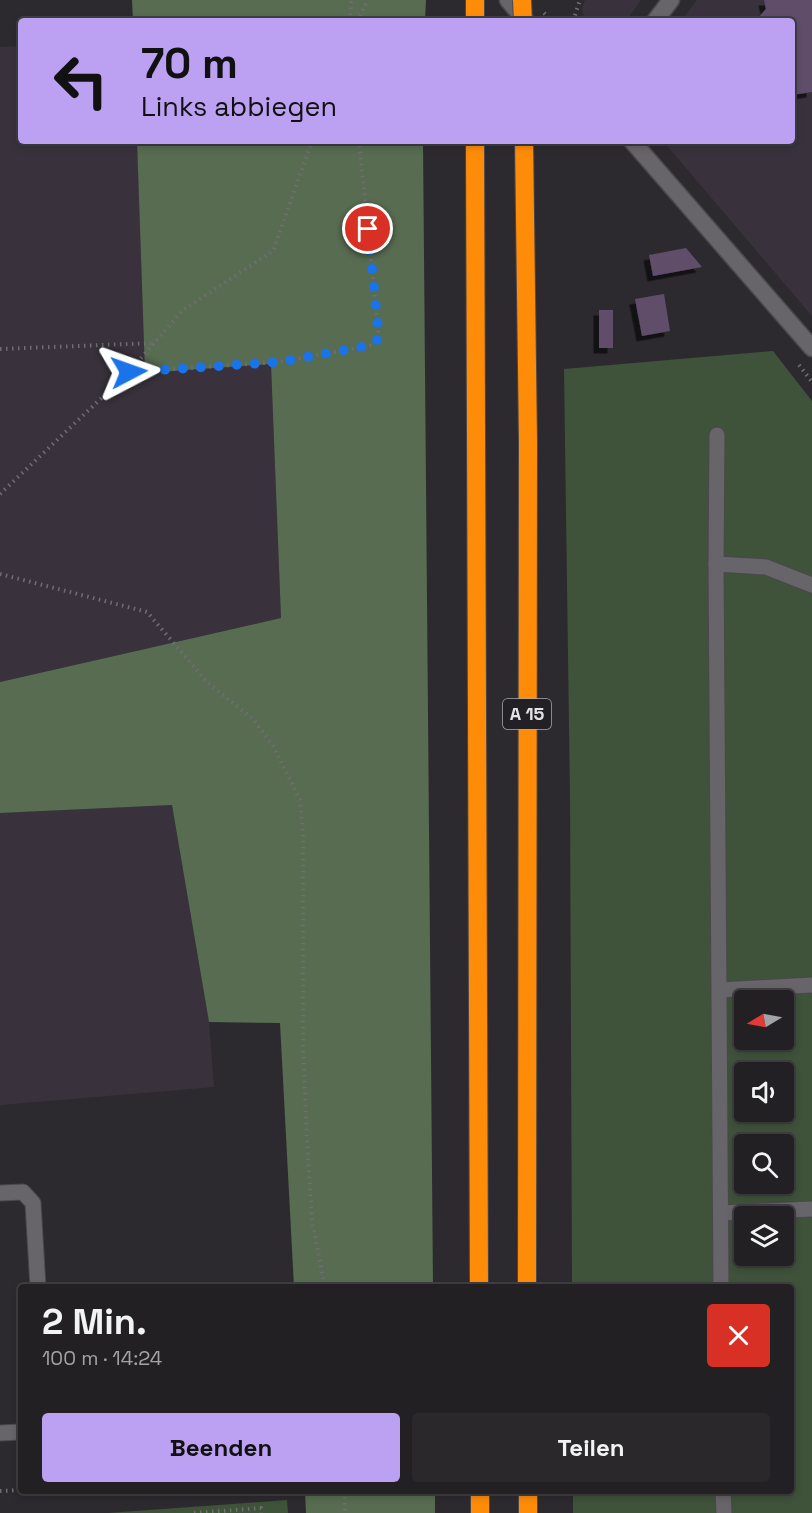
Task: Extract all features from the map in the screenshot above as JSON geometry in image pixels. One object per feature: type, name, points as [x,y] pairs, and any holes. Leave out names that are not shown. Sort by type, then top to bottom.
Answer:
[{"type":"highway","points":[[475,0],[475,18]]},
{"type":"highway","points":[[522,0],[524,18]]},
{"type":"highway","name":"A 15","points":[[475,144],[479,1284]]},
{"type":"highway","name":"A 15","points":[[524,144],[528,441],[527,1284]]},
{"type":"highway","points":[[480,1494],[480,1513]]},
{"type":"highway","points":[[528,1494],[528,1513]]},
{"type":"main road","points":[[508,0],[522,18]]},
{"type":"main road","points":[[657,18],[671,0]]},
{"type":"main road","points":[[635,144],[812,348]]},
{"type":"lane","points":[[717,435],[721,1284]]},
{"type":"lane","points":[[716,564],[766,567],[812,585]]},
{"type":"lane","points":[[720,990],[812,985]]},
{"type":"lane","points":[[0,1193],[23,1192],[33,1203],[38,1284]]},
{"type":"lane","points":[[721,1213],[812,1209]]},
{"type":"lane","points":[[0,1433],[18,1432]]},
{"type":"lane","points":[[723,1494],[724,1513]]},
{"type":"path","points":[[350,18],[351,0]]},
{"type":"path","points":[[359,18],[368,0]]},
{"type":"path","points":[[574,18],[580,0]]},
{"type":"path","points":[[0,494],[129,372],[183,310],[273,251],[311,144]]},
{"type":"path","points":[[129,372],[279,362],[372,345],[379,338],[359,144]]},
{"type":"path","points":[[0,349],[155,343]]},
{"type":"path","points":[[0,574],[147,612],[208,683],[253,718],[273,746],[300,800],[303,833],[303,1046],[307,1140],[312,1220],[324,1284]]},
{"type":"path","points":[[0,1491],[18,1490]]},
{"type":"path","points":[[345,1494],[345,1513]]},
{"type":"path","points":[[194,1513],[261,1509],[261,1513]]},
{"type":"shaded area","points":[[585,0],[641,0],[628,18],[584,18],[582,9]]},
{"type":"shaded area","points":[[697,0],[812,0],[812,316],[666,144],[795,144],[795,18],[683,18]]},
{"type":"shaded area","points":[[18,46],[18,144],[137,144],[145,373],[271,364],[281,618],[0,682],[0,47]]},
{"type":"shaded area","points":[[172,805],[209,1022],[214,1087],[0,1105],[0,813]]},
{"type":"green space","points":[[132,0],[426,0],[425,18],[133,18]]},
{"type":"green space","points":[[137,144],[423,144],[433,1284],[294,1284],[280,1023],[209,1022],[172,805],[0,813],[0,682],[281,618],[271,364],[145,373]]},
{"type":"green space","points":[[773,351],[812,401],[812,1513],[573,1513],[573,1494],[794,1494],[794,1284],[572,1284],[570,797],[564,369]]},
{"type":"green space","points":[[305,1494],[435,1494],[435,1513],[306,1513]]},
{"type":"green space","points":[[287,1500],[288,1513],[108,1513]]},
{"type":"building","points":[[764,0],[812,0],[812,92],[795,95],[795,18],[758,18],[766,9]]},
{"type":"building","points":[[686,248],[702,267],[653,276],[649,255]]},
{"type":"building","points":[[664,294],[670,331],[642,336],[635,299]]},
{"type":"building","points":[[599,310],[613,310],[613,348],[599,348]]},
{"type":"route","points":[[129,372],[279,362],[372,345],[379,338],[368,229]]}]
